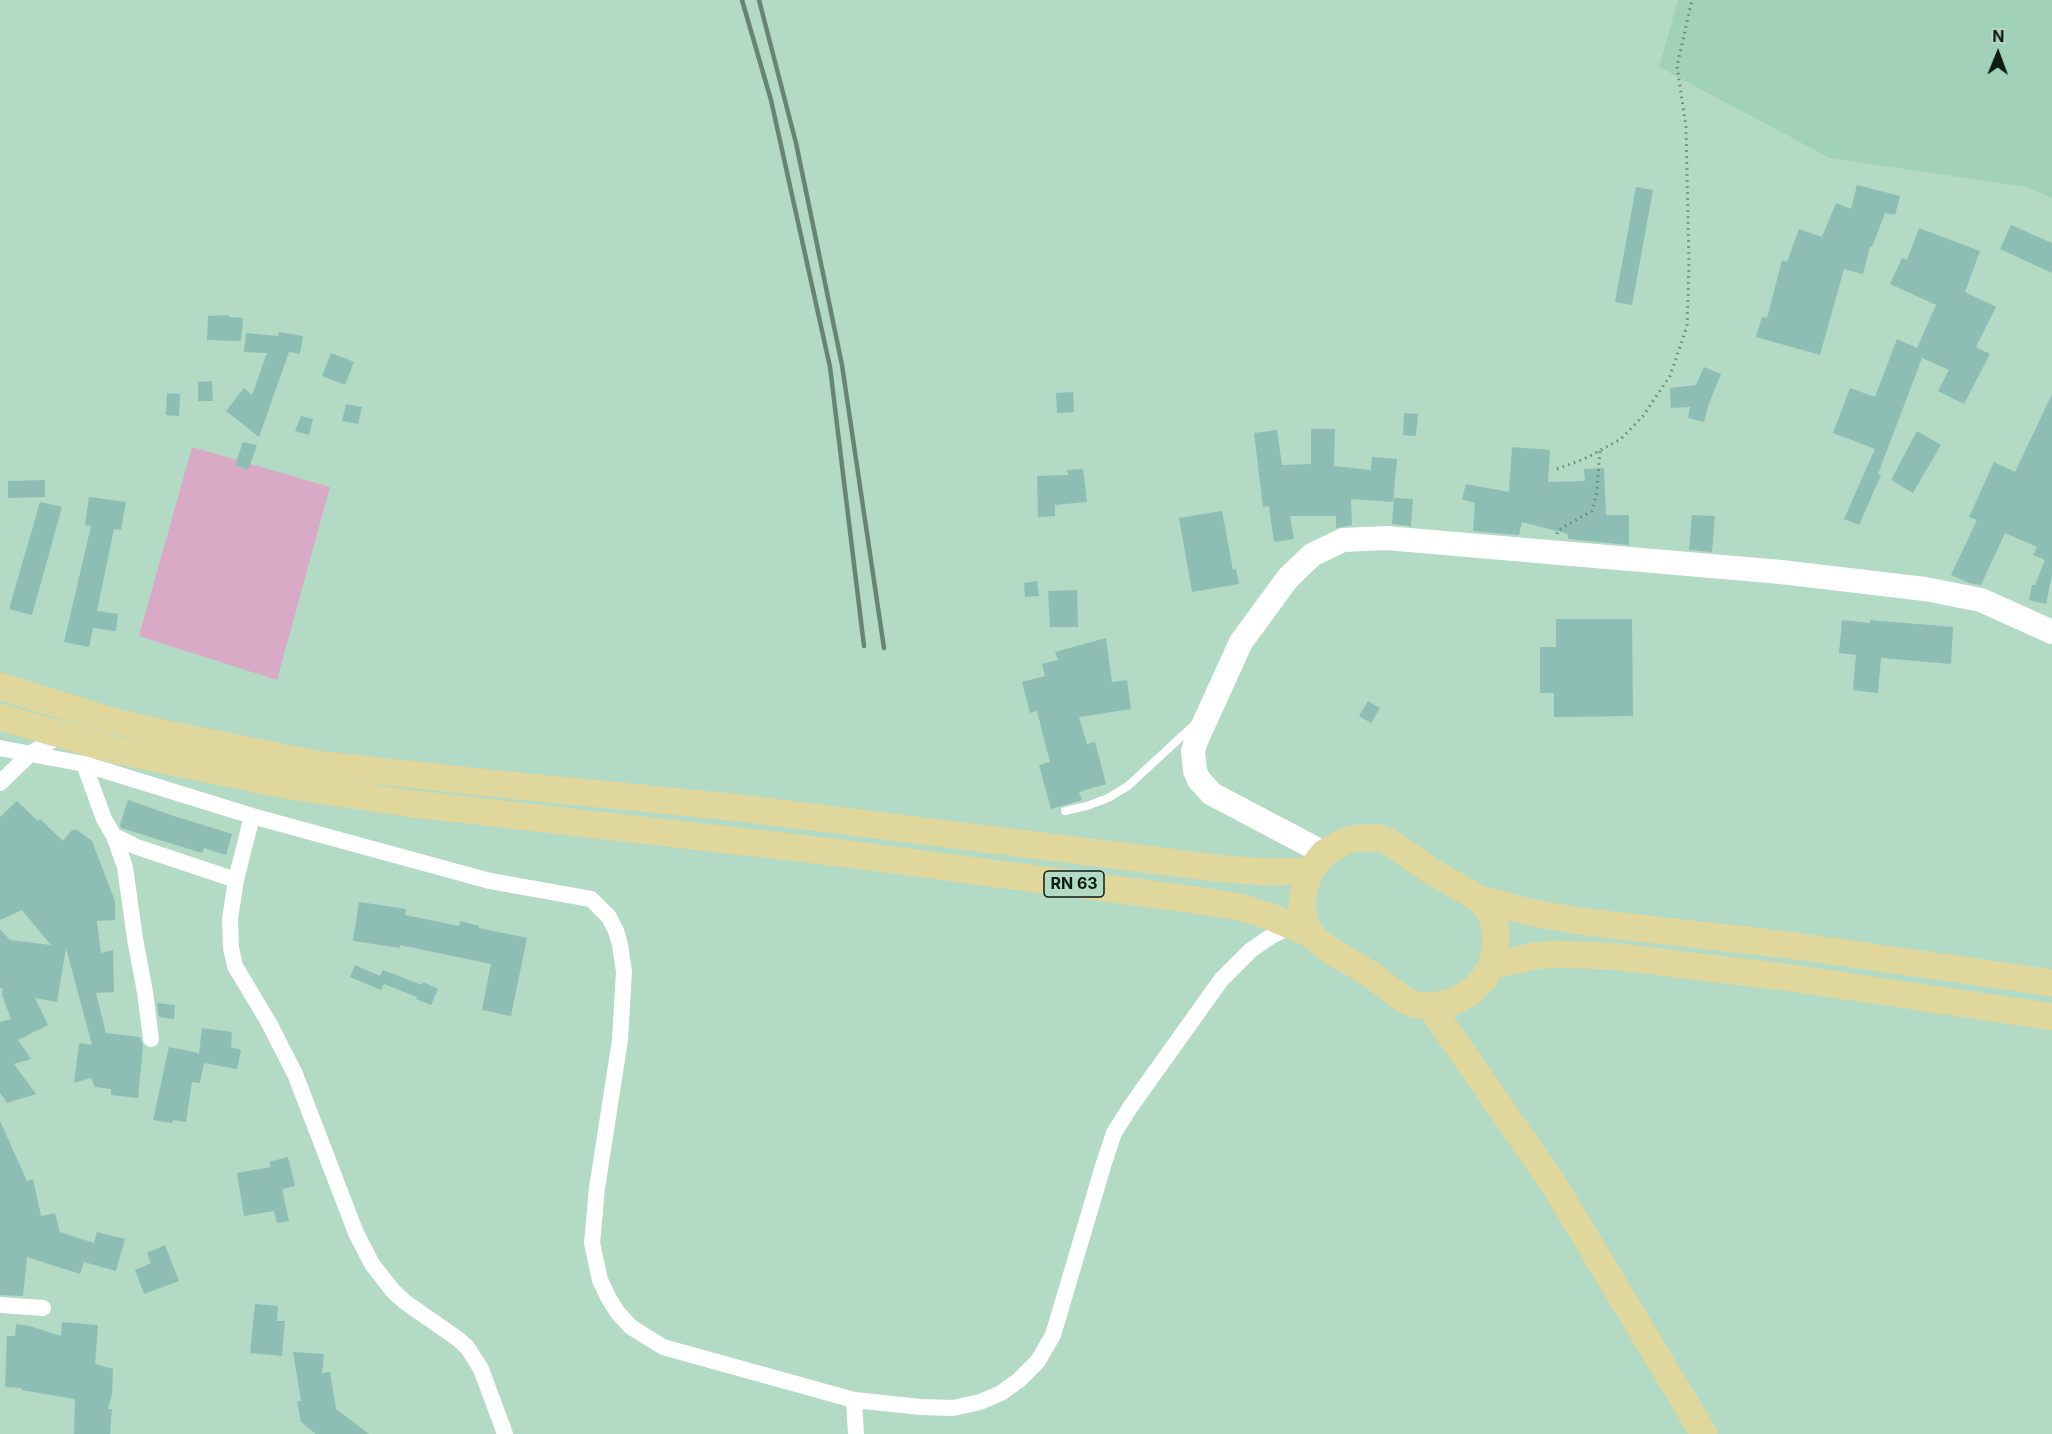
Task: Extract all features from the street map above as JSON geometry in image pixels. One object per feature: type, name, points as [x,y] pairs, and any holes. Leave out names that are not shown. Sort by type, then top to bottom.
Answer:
[{"type":"main road","points":[[1317,862],[1212,794],[1195,771],[1193,751],[1241,642],[1288,578],[1312,555],[1343,540],[1386,538],[1781,572],[1925,589],[1981,600],[2052,632]]},
{"type":"main road","points":[[0,686],[163,734],[316,764],[741,808],[1224,869],[1267,872],[1317,862],[1345,841],[1356,838],[1378,838],[1389,842],[1434,873],[1480,899],[1529,912],[1579,921],[1796,946],[2052,983]]},
{"type":"main road","points":[[0,717],[68,736],[84,712]]},
{"type":"main road","name":"RN 63","points":[[68,736],[114,750],[251,779],[328,792],[832,852],[1210,902],[1239,907],[1302,929]]},
{"type":"main road","points":[[1317,862],[1303,894],[1302,929],[1332,952],[1370,975],[1406,1001],[1417,1005],[1430,1006],[1452,1002],[1471,992],[1484,979],[1495,952],[1495,930],[1489,910],[1480,899]]},
{"type":"main road","points":[[1577,954],[1579,921]]},
{"type":"main road","points":[[1491,966],[1534,956],[1577,954],[1611,956],[1792,978],[2052,1017]]},
{"type":"main road","points":[[1430,1006],[1554,1185],[1704,1434]]},
{"type":"street","points":[[0,783],[30,754],[51,741],[68,736]]},
{"type":"street","points":[[0,748],[84,764],[252,816],[490,881],[591,899],[609,917],[621,945],[623,981],[620,1040],[597,1188],[592,1243],[600,1280],[608,1297],[618,1313],[632,1327],[663,1347],[854,1400],[952,1408],[980,1402],[1001,1393],[1019,1380],[1038,1361],[1053,1335],[1114,1133],[1221,980],[1251,950],[1302,929]]},
{"type":"street","points":[[84,764],[125,867],[151,1039]]},
{"type":"street","points":[[252,816],[236,880],[229,934],[235,966],[269,1023],[295,1074],[364,1249],[383,1279],[405,1302],[467,1347],[481,1369],[505,1434]]},
{"type":"street","points":[[114,836],[137,847],[236,880]]},
{"type":"street","points":[[0,1305],[43,1308]]},
{"type":"street","points":[[854,1400],[856,1434]]},
{"type":"lane","points":[[1065,811],[1108,798],[1128,786],[1146,772],[1210,709]]},
{"type":"path","points":[[1557,469],[1584,459],[1621,439],[1643,416],[1670,376],[1687,326],[1689,265],[1686,127],[1677,66],[1692,0]]},
{"type":"path","points":[[1555,553],[1558,530],[1592,511],[1597,491],[1600,449]]},
{"type":"shaded area","points":[[1678,0],[2052,0],[2052,198],[2027,187],[1830,158],[1659,67]]},
{"type":"shaded area","points":[[192,447],[330,487],[277,680],[139,636]]},
{"type":"building","points":[[1857,185],[1900,196],[1895,215],[1885,213],[1872,247],[1870,246],[1863,274],[1844,269],[1820,355],[1756,337],[1762,317],[1767,318],[1782,260],[1787,262],[1799,229],[1822,237],[1836,203],[1851,209]]},
{"type":"building","points":[[1636,187],[1653,190],[1632,305],[1615,302]]},
{"type":"building","points":[[2011,225],[2052,243],[2052,273],[2000,249]]},
{"type":"building","points":[[1919,228],[1980,251],[1965,292],[1996,307],[1976,347],[1990,354],[1964,404],[1938,391],[1949,370],[1922,358],[1878,474],[1881,475],[1859,525],[1844,519],[1875,449],[1833,433],[1850,388],[1875,397],[1897,339],[1917,348],[1936,305],[1890,284],[1902,258],[1907,260]]},
{"type":"building","points":[[229,315],[229,317],[243,318],[241,341],[207,340],[208,316]]},
{"type":"building","points":[[279,332],[303,336],[300,354],[289,352],[259,437],[226,411],[244,388],[252,395],[267,353],[244,352],[246,333],[278,336]]},
{"type":"building","points":[[331,353],[354,362],[345,385],[322,376]]},
{"type":"building","points":[[1704,367],[1721,374],[1704,422],[1688,418],[1690,407],[1671,408],[1670,388],[1696,385]]},
{"type":"building","points":[[212,381],[213,401],[198,401],[198,382]]},
{"type":"building","points":[[1073,392],[1074,412],[1057,413],[1056,393]]},
{"type":"building","points":[[167,393],[180,394],[179,416],[166,415]]},
{"type":"building","points":[[2052,394],[2052,575],[2046,604],[2029,600],[2032,585],[2035,585],[2045,560],[2033,555],[2037,547],[2005,533],[1981,585],[1969,583],[1951,575],[1977,520],[1969,517],[1994,462],[2015,472]]},
{"type":"building","points":[[346,404],[362,407],[358,424],[342,421]]},
{"type":"building","points":[[1404,413],[1418,414],[1416,436],[1403,435]]},
{"type":"building","points":[[301,416],[313,419],[309,435],[295,431]]},
{"type":"building","points":[[1311,429],[1335,429],[1334,466],[1371,470],[1372,457],[1397,459],[1393,502],[1351,499],[1352,525],[1336,528],[1336,516],[1290,516],[1294,539],[1274,542],[1269,506],[1263,507],[1254,433],[1277,430],[1282,465],[1311,464]]},
{"type":"building","points":[[1917,431],[1941,445],[1913,493],[1891,480]]},
{"type":"building","points":[[243,442],[257,445],[248,470],[235,465]]},
{"type":"building","points":[[1512,447],[1550,450],[1548,482],[1585,481],[1584,469],[1604,468],[1606,515],[1629,515],[1629,545],[1568,539],[1568,534],[1522,522],[1519,535],[1473,531],[1475,503],[1462,499],[1466,484],[1509,492]]},
{"type":"building","points":[[1083,469],[1087,502],[1055,505],[1055,516],[1038,517],[1037,476],[1068,475],[1067,470]]},
{"type":"building","points":[[45,480],[45,497],[8,498],[8,481]]},
{"type":"building","points":[[89,497],[126,502],[121,530],[114,529],[97,611],[118,614],[116,631],[93,628],[89,647],[64,642],[91,526],[85,525]]},
{"type":"building","points":[[1394,498],[1413,499],[1411,526],[1392,524]]},
{"type":"building","points":[[40,502],[62,507],[32,615],[9,609]]},
{"type":"building","points":[[1222,511],[1233,570],[1236,569],[1239,584],[1192,592],[1179,518]]},
{"type":"building","points":[[1692,515],[1715,516],[1712,552],[1689,550]]},
{"type":"building","points":[[1037,581],[1039,596],[1025,597],[1024,583]]},
{"type":"building","points":[[1077,590],[1078,627],[1050,627],[1048,591]]},
{"type":"building","points":[[1556,619],[1632,619],[1633,716],[1554,717],[1554,693],[1540,693],[1540,647],[1556,647]]},
{"type":"building","points":[[1842,620],[1953,627],[1951,664],[1881,658],[1878,693],[1853,690],[1856,655],[1839,653]]},
{"type":"building","points":[[1106,638],[1112,682],[1127,680],[1131,709],[1079,717],[1087,744],[1095,742],[1106,784],[1079,792],[1082,800],[1051,809],[1039,765],[1050,762],[1037,711],[1030,713],[1022,682],[1045,676],[1042,664],[1058,660],[1055,652]]},
{"type":"building","points":[[1368,701],[1380,708],[1371,723],[1359,716]]},
{"type":"building","points":[[128,800],[232,834],[226,855],[204,848],[202,853],[121,828]]},
{"type":"building","points":[[17,801],[63,841],[72,830],[77,830],[92,841],[115,901],[115,920],[97,921],[101,953],[113,950],[114,992],[96,993],[106,1033],[140,1037],[143,1046],[138,1098],[111,1095],[111,1089],[95,1087],[91,1078],[74,1083],[79,1043],[92,1045],[66,948],[57,1002],[35,998],[48,1025],[18,1040],[31,1059],[14,1064],[36,1094],[7,1103],[0,1093],[0,1022],[11,1019],[2,995],[3,989],[0,988],[0,929],[10,940],[51,945],[22,910],[0,920],[0,817]]},
{"type":"building","points":[[359,902],[406,909],[405,915],[459,926],[460,921],[479,926],[479,928],[527,938],[511,1016],[482,1010],[491,964],[400,945],[400,948],[353,941]]},
{"type":"building","points":[[355,965],[380,976],[383,970],[438,989],[431,1005],[384,984],[381,990],[350,977]]},
{"type":"building","points":[[157,1003],[175,1005],[174,1019],[159,1017]]},
{"type":"building","points":[[202,1028],[232,1032],[231,1047],[241,1050],[237,1069],[204,1063],[200,1083],[192,1082],[186,1122],[173,1120],[172,1123],[153,1120],[169,1047],[199,1053]]},
{"type":"building","points":[[0,1121],[27,1181],[33,1179],[41,1216],[55,1213],[60,1232],[94,1243],[97,1232],[125,1239],[116,1271],[84,1262],[80,1274],[27,1257],[23,1296],[0,1295]]},
{"type":"building","points":[[288,1157],[295,1186],[282,1189],[289,1221],[277,1223],[274,1211],[244,1216],[237,1173],[271,1167],[269,1162]]},
{"type":"building","points":[[165,1245],[179,1281],[144,1294],[135,1270],[151,1263],[147,1253]]},
{"type":"building","points":[[255,1304],[278,1306],[277,1321],[285,1321],[282,1356],[250,1353]]},
{"type":"building","points":[[62,1322],[98,1325],[95,1364],[113,1369],[112,1394],[108,1409],[112,1409],[110,1434],[74,1434],[75,1399],[21,1390],[22,1388],[5,1387],[7,1336],[15,1336],[16,1324],[61,1336]]},
{"type":"building","points":[[293,1352],[324,1354],[322,1373],[330,1372],[336,1409],[369,1434],[316,1434],[301,1422],[297,1401],[301,1401]]},
{"type":"railway","points":[[742,0],[771,100],[830,367],[864,646]]},
{"type":"railway","points":[[759,0],[796,143],[842,365],[884,648]]}]
